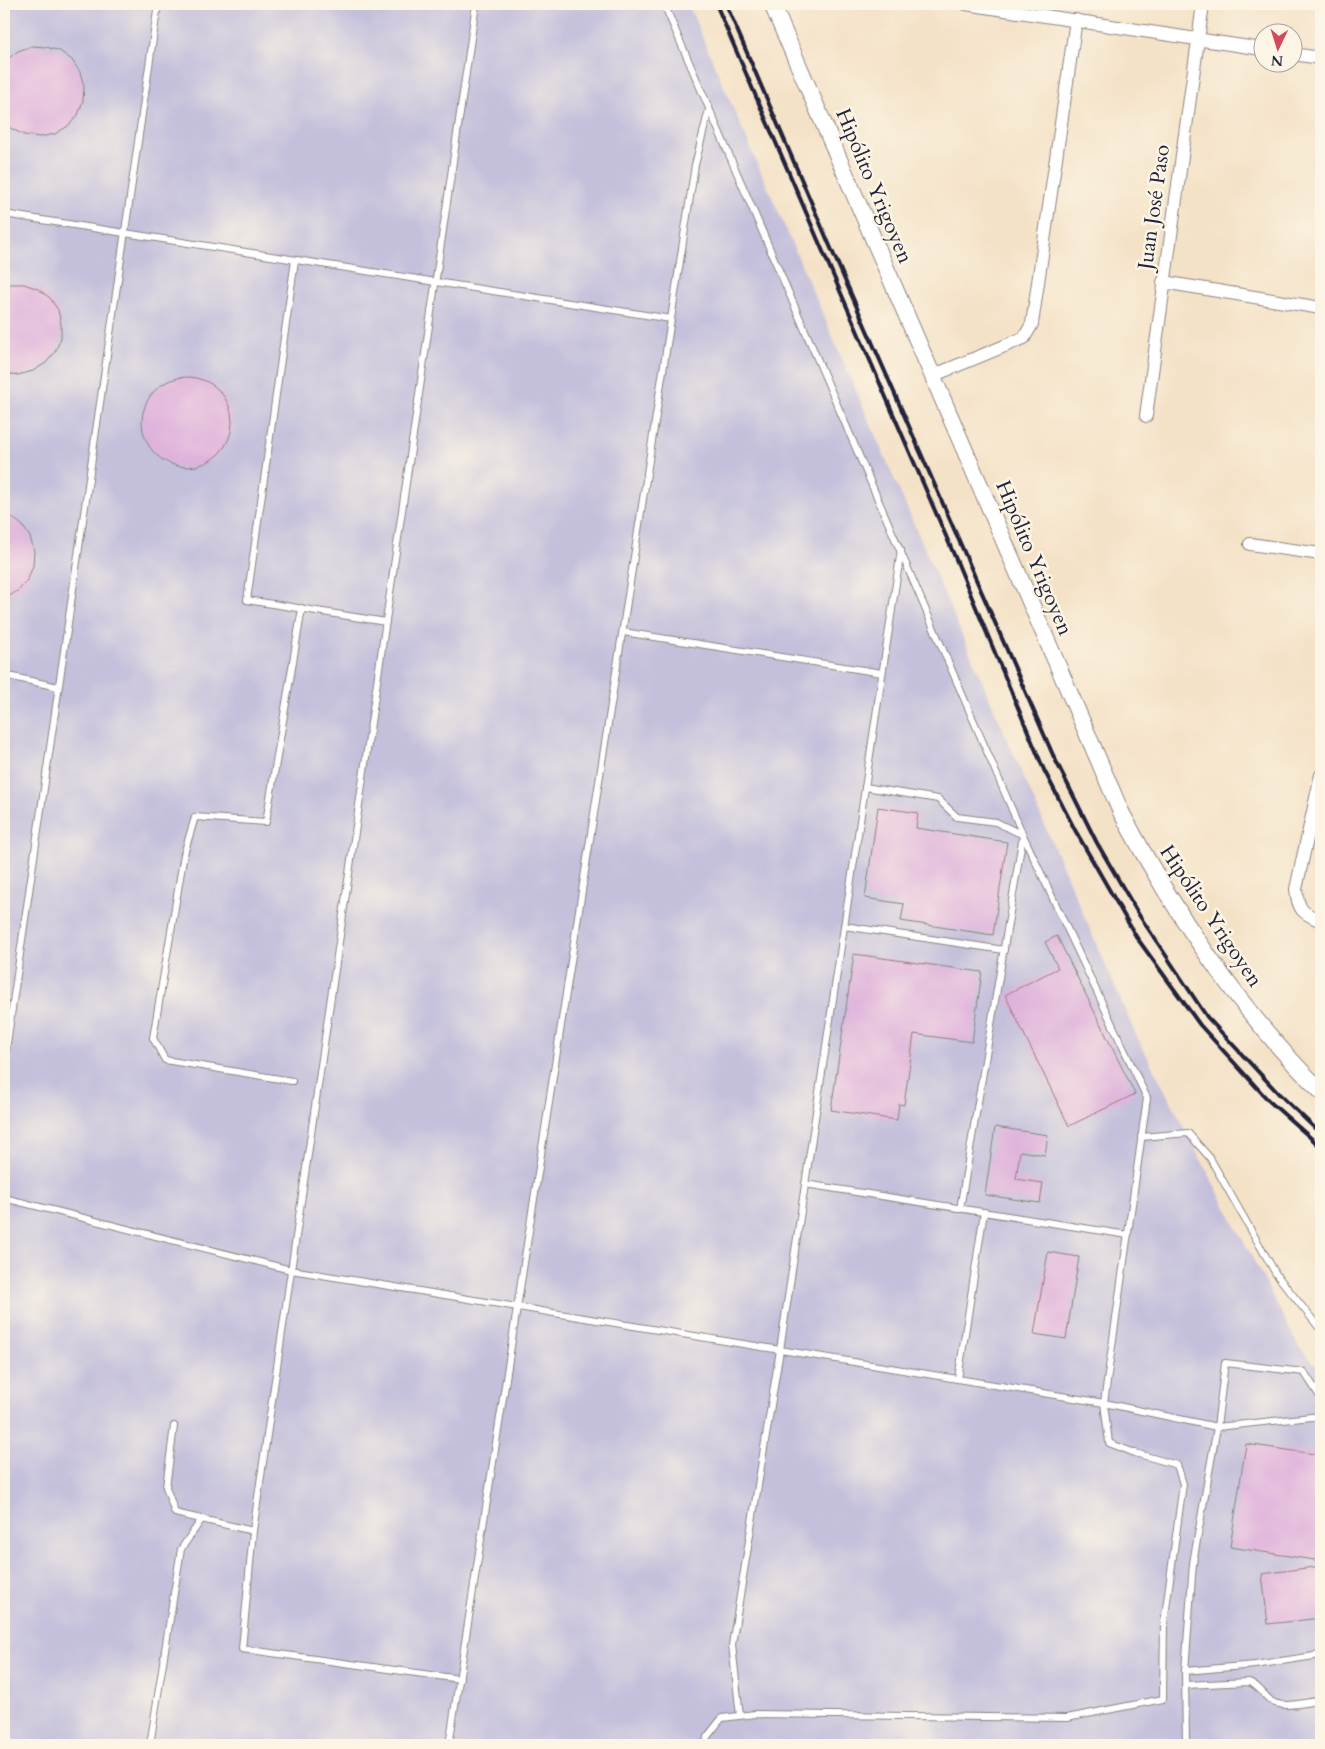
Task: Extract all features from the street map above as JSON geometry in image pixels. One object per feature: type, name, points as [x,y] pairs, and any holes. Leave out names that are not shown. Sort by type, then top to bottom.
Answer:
[{"type":"street","name":"Hipólito Yrigoyen","points":[[772,4],[1121,812],[1168,894],[1214,964],[1290,1061],[1321,1091]]},
{"type":"street","points":[[966,4],[1252,47]]},
{"type":"street","name":"Juan José Paso","points":[[1146,416],[1163,282],[1203,4]]},
{"type":"street","points":[[932,376],[1024,338],[1032,324],[1076,20]]},
{"type":"street","points":[[1302,55],[1321,58]]},
{"type":"street","points":[[1163,282],[1321,308]]},
{"type":"street","points":[[1250,544],[1321,554]]},
{"type":"street","points":[[1321,775],[1296,888],[1297,904],[1306,914],[1321,921]]},
{"type":"lane","points":[[4,1064],[158,4]]},
{"type":"lane","points":[[460,1679],[242,1649],[253,1531],[476,4]]},
{"type":"lane","points":[[664,4],[901,548],[1023,835],[1147,1098],[1104,1403],[1109,1443],[1135,1454],[1177,1465],[1183,1484],[1164,1623],[1163,1699],[1067,1718],[755,1714],[722,1718],[707,1737],[706,1745]]},
{"type":"lane","points":[[449,1745],[695,165],[709,109]]},
{"type":"lane","points":[[4,214],[671,319]]},
{"type":"lane","points":[[295,260],[247,600],[386,622]]},
{"type":"lane","points":[[740,1716],[732,1645],[806,1184],[901,548]]},
{"type":"lane","points":[[292,1081],[165,1060],[153,1038],[184,854],[195,817],[266,822],[302,608]]},
{"type":"lane","points":[[622,632],[882,673]]},
{"type":"lane","points":[[4,675],[58,687]]},
{"type":"lane","points":[[865,787],[938,799],[957,817],[996,822],[1023,835]]},
{"type":"lane","points":[[960,1209],[1023,835]]},
{"type":"lane","points":[[844,926],[1004,950]]},
{"type":"lane","points":[[1141,1137],[1188,1134],[1210,1158],[1276,1274],[1321,1330]]},
{"type":"lane","points":[[806,1184],[1128,1236]]},
{"type":"lane","points":[[4,1198],[291,1270],[1104,1403],[1217,1427],[1321,1416]]},
{"type":"lane","points":[[958,1379],[984,1212]]},
{"type":"lane","points":[[1186,1745],[1185,1671],[1193,1563],[1217,1427],[1225,1363],[1304,1372],[1321,1398]]},
{"type":"lane","points":[[174,1426],[166,1487],[175,1513],[253,1531]]},
{"type":"lane","points":[[150,1745],[181,1549],[202,1519]]},
{"type":"lane","points":[[1185,1671],[1255,1665],[1321,1655]]},
{"type":"lane","points":[[1186,1685],[1249,1682],[1256,1685],[1276,1704],[1286,1705],[1321,1700]]},
{"type":"shaded area","points":[[4,4],[688,4],[1135,1033],[1299,1347],[1321,1370],[1321,1745],[4,1745]]},
{"type":"building","points":[[32,46],[60,51],[72,60],[80,72],[84,86],[83,101],[78,115],[68,126],[55,134],[40,137],[24,135],[10,128],[4,121],[4,62],[18,51]]},
{"type":"building","points":[[24,284],[38,289],[50,298],[58,310],[61,324],[61,338],[55,352],[46,363],[33,371],[18,375],[4,373],[4,286]]},
{"type":"building","points":[[187,377],[204,380],[219,390],[229,405],[232,422],[229,439],[219,454],[204,464],[187,467],[170,464],[155,454],[145,439],[142,422],[145,405],[155,390],[170,380]]},
{"type":"building","points":[[4,511],[22,525],[30,537],[34,551],[33,566],[28,579],[19,590],[4,599]]},
{"type":"building","points":[[878,807],[918,813],[916,828],[1007,842],[993,935],[901,921],[904,904],[865,898]]},
{"type":"building","points":[[1057,936],[1135,1094],[1069,1126],[1005,995],[1058,968],[1045,942]]},
{"type":"building","points":[[854,954],[982,972],[972,1042],[914,1034],[904,1105],[899,1104],[897,1120],[831,1110]]},
{"type":"building","points":[[995,1127],[1048,1135],[1045,1155],[1020,1151],[1016,1179],[1043,1183],[1040,1203],[985,1195]]},
{"type":"building","points":[[1048,1252],[1079,1257],[1066,1339],[1034,1334]]},
{"type":"building","points":[[1246,1444],[1321,1455],[1321,1561],[1230,1547]]},
{"type":"building","points":[[1321,1566],[1321,1618],[1268,1624],[1262,1574]]},
{"type":"railway","points":[[716,4],[955,557],[1044,770],[1075,830],[1137,938],[1200,1025],[1269,1101],[1321,1147]]},
{"type":"railway","points":[[726,4],[1053,755],[1097,843],[1139,915],[1207,1017],[1278,1093],[1321,1134]]}]
